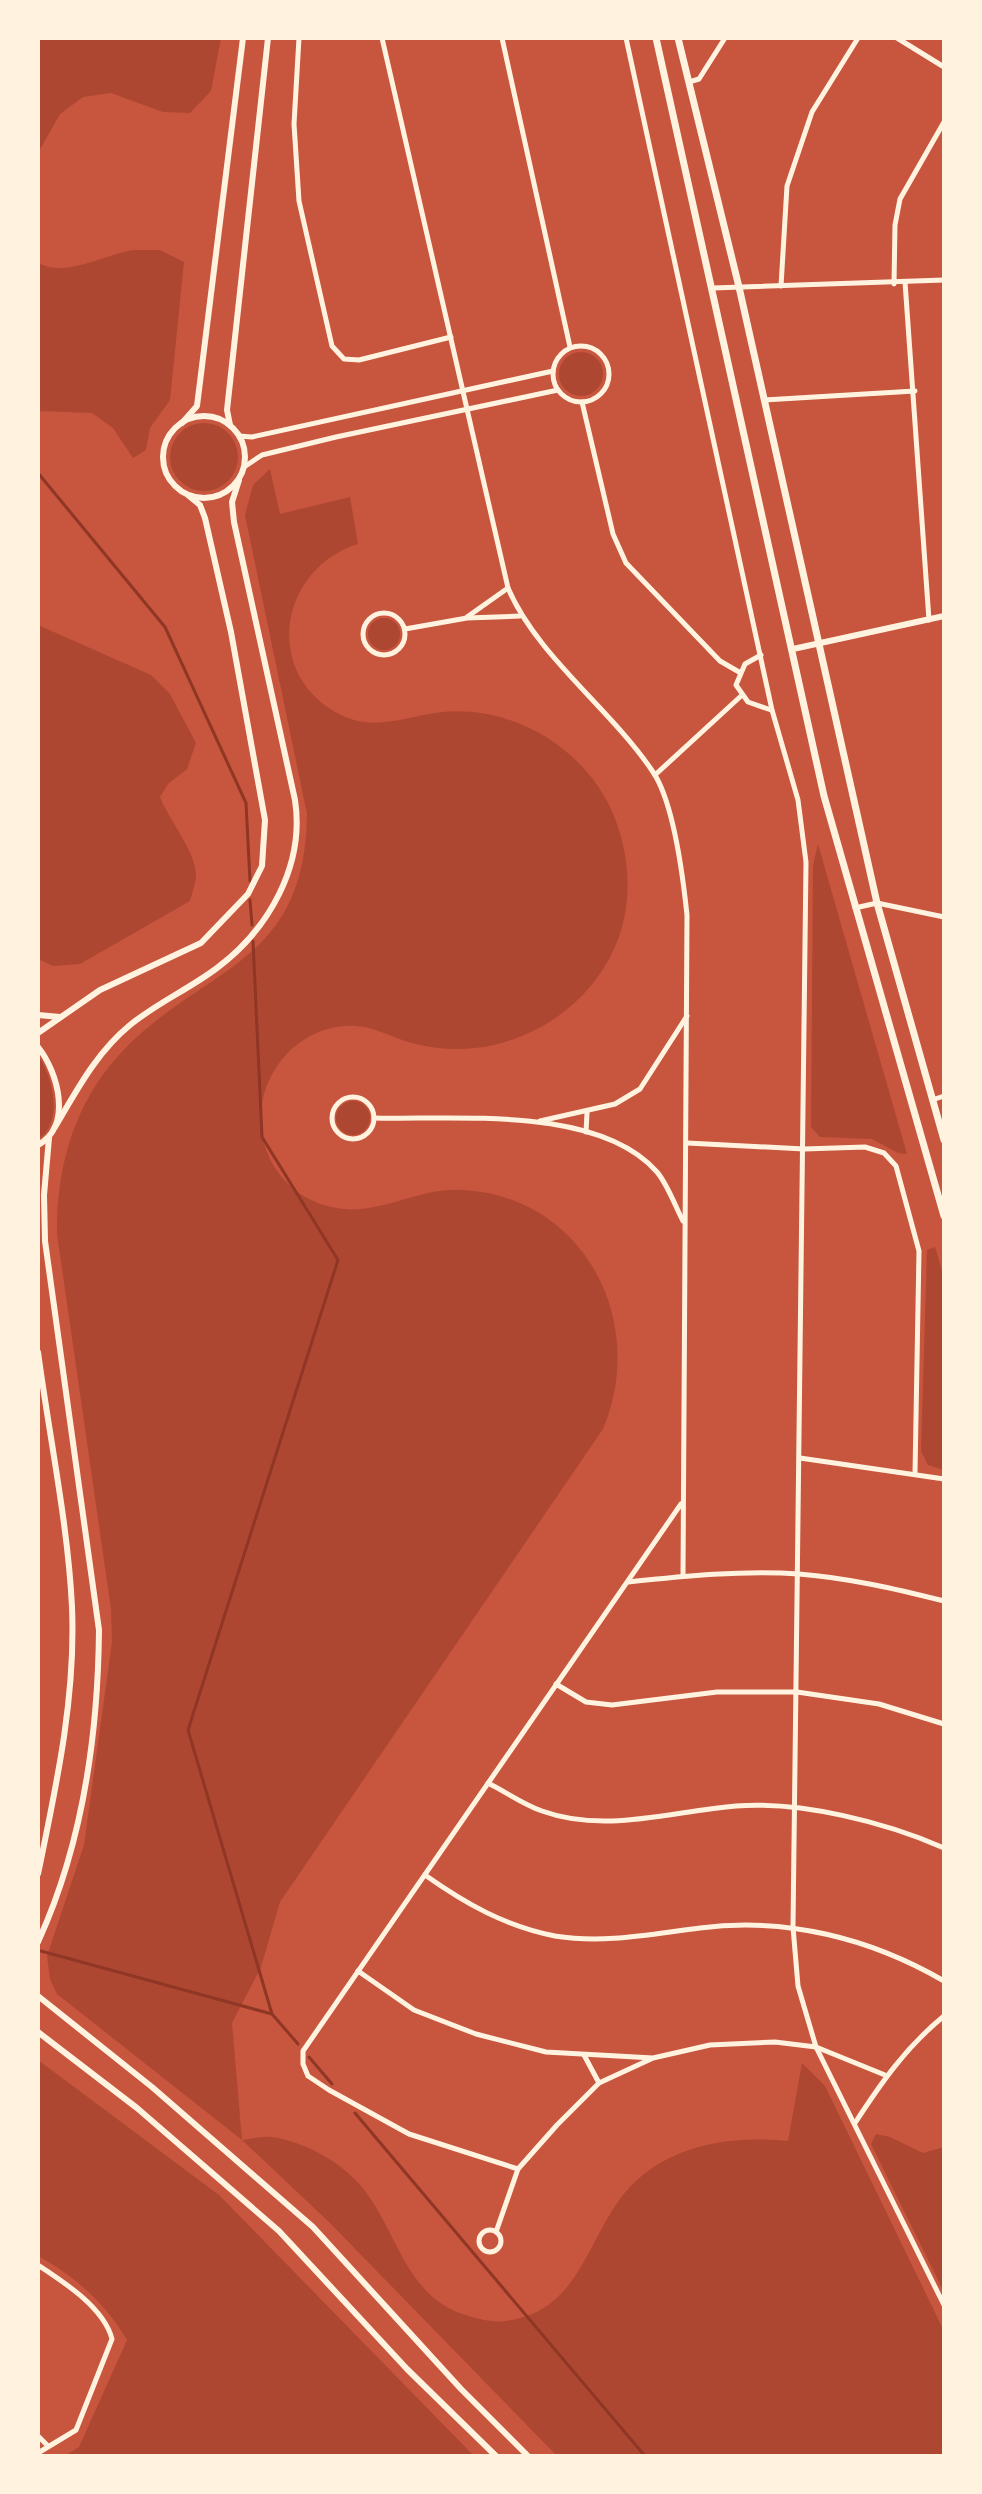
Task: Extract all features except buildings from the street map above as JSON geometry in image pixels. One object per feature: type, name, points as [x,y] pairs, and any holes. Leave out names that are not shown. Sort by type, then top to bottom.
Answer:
[{"type":"main road","points":[[656,38],[824,796],[853,909],[944,1216]]},
{"type":"main road","points":[[678,38],[739,287],[877,903],[944,1140]]},
{"type":"street","points":[[38,1033],[100,990],[201,943],[248,894],[262,866],[265,820],[231,632],[205,518],[200,505],[170,479],[163,455],[173,431],[197,406],[243,38]]},
{"type":"street","points":[[38,1942],[56,1903],[74,1845],[99,1676],[99,1630],[45,1241],[44,1195],[49,1138],[106,1047],[131,1024],[220,966],[242,946],[277,902],[293,856],[297,817],[295,800],[234,522],[232,502],[244,467],[239,436],[230,425],[227,410],[268,38]]},
{"type":"street","points":[[299,38],[294,124],[299,201],[332,346],[344,359],[359,360],[451,337]]},
{"type":"street","points":[[382,38],[508,588],[520,616],[605,712],[655,775],[680,851],[687,915],[681,1504],[683,1576]]},
{"type":"street","points":[[502,38],[570,347]]},
{"type":"street","points":[[626,38],[772,710],[798,800],[806,862],[793,1927],[798,1986],[816,2047],[944,2305]]},
{"type":"street","points":[[688,83],[699,79],[725,38]]},
{"type":"street","points":[[781,286],[787,186],[812,112],[858,38]]},
{"type":"street","points":[[897,38],[944,67]]},
{"type":"street","points":[[894,284],[895,225],[900,199],[944,122]]},
{"type":"street","points":[[713,288],[944,280]]},
{"type":"street","points":[[905,282],[929,620]]},
{"type":"street","points":[[570,347],[590,347],[605,359],[608,368],[609,377],[600,394],[582,402],[573,401],[558,390],[553,371],[558,357],[570,347]]},
{"type":"street","points":[[239,436],[252,437],[553,371]]},
{"type":"street","points":[[244,467],[262,455],[558,390]]},
{"type":"street","points":[[764,400],[915,391]]},
{"type":"street","points":[[582,402],[613,534],[626,563],[720,661],[739,672]]},
{"type":"street","points":[[182,423],[207,416],[230,425]]},
{"type":"street","points":[[189,496],[217,497],[239,480]]},
{"type":"street","points":[[467,618],[508,588]]},
{"type":"street","points":[[381,612],[394,614],[405,629],[401,647],[391,654],[372,652],[364,642],[366,623],[381,612]]},
{"type":"street","points":[[405,629],[467,618],[520,616]]},
{"type":"street","points":[[793,649],[944,616]]},
{"type":"street","points":[[761,655],[739,672],[736,685],[741,696],[772,710]]},
{"type":"street","points":[[655,775],[741,696]]},
{"type":"street","points":[[853,909],[877,903],[944,917]]},
{"type":"street","points":[[38,1015],[60,1017]]},
{"type":"street","points":[[535,1122],[587,1113],[615,1104],[640,1089],[687,1016]]},
{"type":"street","points":[[38,1047],[54,1077],[58,1096],[55,1127]]},
{"type":"street","points":[[932,1100],[944,1096]]},
{"type":"street","points":[[350,1097],[364,1100],[374,1118],[365,1135],[352,1139],[336,1129],[332,1116],[338,1103],[350,1097]]},
{"type":"street","points":[[586,1132],[587,1113]]},
{"type":"street","points":[[374,1118],[535,1122],[586,1132],[617,1143],[657,1172],[684,1224]]},
{"type":"street","points":[[38,1145],[49,1138]]},
{"type":"street","points":[[687,1143],[804,1149],[865,1147],[884,1153],[896,1166],[919,1251],[915,1473]]},
{"type":"street","points":[[38,1352],[72,1607],[70,1677],[64,1730],[52,1815],[38,1874]]},
{"type":"street","points":[[800,1458],[944,1479]]},
{"type":"street","points":[[518,2169],[409,2134],[342,2098],[308,2076],[303,2064],[303,2051],[681,1504]]},
{"type":"street","points":[[627,1582],[683,1576],[798,1574],[883,1586],[944,1601]]},
{"type":"street","points":[[556,1684],[586,1702],[612,1705],[717,1692],[797,1692],[879,1704],[944,1724]]},
{"type":"street","points":[[488,1783],[542,1811],[587,1821],[627,1821],[739,1806],[795,1810],[849,1817],[916,1835],[944,1848]]},
{"type":"street","points":[[425,1875],[473,1908],[515,1925],[556,1936],[602,1940],[726,1926],[793,1927],[848,1938],[902,1956],[944,1981]]},
{"type":"street","points":[[358,1971],[414,2010],[476,2034],[546,2052],[653,2058]]},
{"type":"street","points":[[38,1996],[152,2087],[313,2227],[461,2389],[528,2456]]},
{"type":"street","points":[[854,2124],[885,2075],[921,2034],[944,2016]]},
{"type":"street","points":[[38,2032],[137,2108],[279,2231],[407,2369],[496,2456]]},
{"type":"street","points":[[496,2232],[486,2231],[481,2236],[481,2247],[486,2251],[497,2250],[501,2245],[496,2232],[518,2169],[599,2083],[653,2058],[710,2045],[775,2042],[816,2047],[885,2075]]},
{"type":"street","points":[[584,2055],[599,2083]]},
{"type":"street","points":[[38,2265],[59,2279],[108,2324],[112,2339],[76,2430],[38,2453]]},
{"type":"street","points":[[38,2436],[48,2446]]},
{"type":"shaded area","points":[[38,38],[221,38],[211,91],[190,113],[163,112],[111,93],[83,97],[60,114],[38,153]]},
{"type":"shaded area","points":[[133,250],[160,250],[184,262],[170,400],[150,428],[146,450],[133,458],[113,428],[92,413],[38,411],[38,263],[49,267],[72,267]]},
{"type":"shaded area","points":[[581,352],[597,358],[603,374],[597,390],[581,396],[565,390],[559,374],[565,358]]},
{"type":"shaded area","points":[[204,423],[228,433],[238,457],[228,481],[204,491],[180,481],[170,457],[180,433]]},
{"type":"shaded area","points":[[270,469],[280,514],[350,497],[358,544],[331,557],[310,576],[297,599],[290,624],[291,650],[299,675],[316,697],[341,715],[354,720],[379,723],[442,712],[467,712],[492,715],[538,732],[577,761],[607,801],[625,852],[628,889],[623,925],[603,969],[584,993],[562,1013],[537,1029],[509,1041],[450,1049],[420,1045],[356,1026],[323,1031],[303,1040],[286,1055],[273,1073],[265,1093],[261,1115],[263,1137],[270,1159],[289,1185],[306,1198],[326,1206],[353,1209],[446,1190],[463,1190],[506,1198],[543,1215],[573,1240],[596,1272],[611,1308],[617,1348],[615,1388],[603,1429],[280,1902],[261,1967],[232,2023],[242,2140],[57,1994],[50,1979],[47,1956],[84,1845],[112,1642],[111,1609],[57,1234],[64,1162],[79,1116],[103,1074],[151,1025],[243,959],[268,935],[288,904],[302,865],[307,814],[245,515],[253,485]]},
{"type":"shaded area","points":[[384,618],[395,623],[400,634],[395,645],[384,650],[373,645],[368,634],[373,623]]},
{"type":"shaded area","points":[[38,625],[151,675],[170,694],[196,743],[187,769],[168,784],[160,797],[195,866],[196,878],[190,901],[80,964],[53,966],[38,959]]},
{"type":"shaded area","points":[[818,844],[907,1154],[898,1153],[872,1139],[820,1137],[811,1127],[813,865]]},
{"type":"shaded area","points":[[38,1056],[48,1075],[53,1111],[46,1132],[38,1139]]},
{"type":"shaded area","points":[[353,1101],[365,1106],[370,1118],[365,1130],[353,1135],[341,1130],[336,1118],[341,1106]]},
{"type":"shaded area","points":[[935,1247],[944,1277],[944,1470],[928,1465],[921,1451],[927,1250]]},
{"type":"shaded area","points":[[38,2060],[219,2195],[474,2456],[64,2456],[79,2447],[127,2340],[109,2314],[88,2292],[65,2272],[38,2256]]},
{"type":"shaded area","points":[[802,2063],[825,2086],[944,2331],[944,2452],[938,2456],[557,2456],[329,2222],[242,2140],[268,2137],[284,2140],[309,2148],[332,2161],[361,2186],[405,2262],[430,2295],[469,2316],[505,2321],[529,2315],[549,2304],[564,2290],[623,2195],[657,2165],[677,2154],[720,2142],[788,2141]]},
{"type":"shaded area","points":[[876,2134],[890,2137],[923,2153],[944,2147],[944,2292],[871,2144]]},
{"type":"waterway","points":[[38,473],[165,627],[246,803],[250,881]]},
{"type":"waterway","points":[[250,900],[252,925]]},
{"type":"waterway","points":[[253,941],[262,1137],[338,1260],[188,1730],[272,2014],[298,2044]]},
{"type":"waterway","points":[[41,1951],[272,2014]]},
{"type":"waterway","points":[[309,2057],[332,2084]]},
{"type":"waterway","points":[[355,2113],[645,2456]]}]
